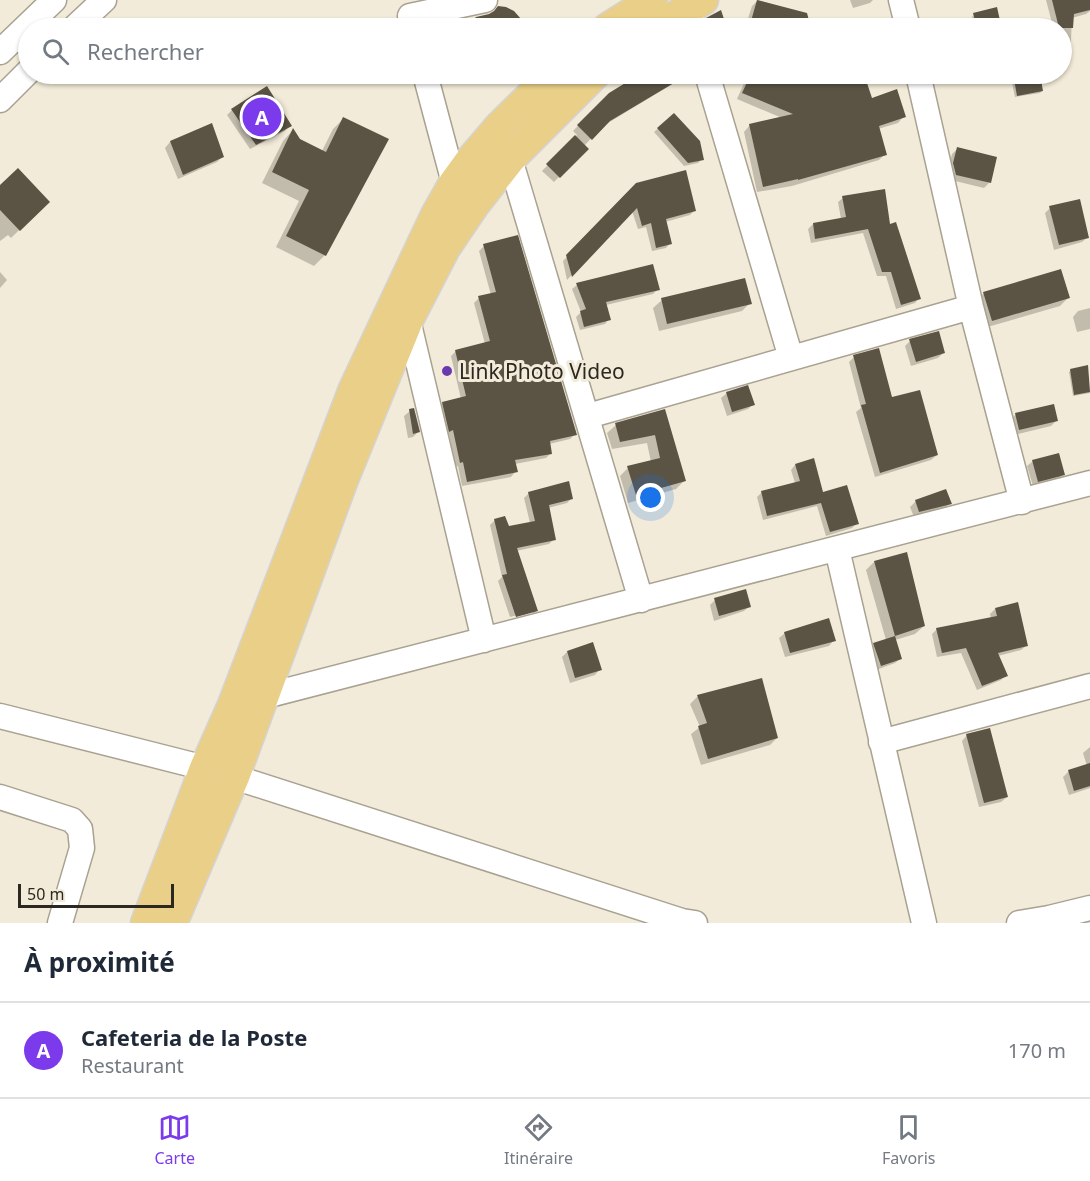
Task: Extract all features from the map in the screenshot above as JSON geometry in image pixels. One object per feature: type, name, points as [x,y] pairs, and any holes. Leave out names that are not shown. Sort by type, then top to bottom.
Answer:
[{"type":"main road","points":[[624,18],[652,0]]},
{"type":"main road","points":[[680,18],[695,12]]},
{"type":"main road","points":[[146,923],[354,390],[436,215],[454,183],[499,127],[543,84]]},
{"type":"main road","points":[[172,923],[234,777],[342,482],[408,320],[444,248],[474,205],[510,159],[585,84]]},
{"type":"street","points":[[35,18],[54,0]]},
{"type":"street","points":[[85,18],[104,0]]},
{"type":"street","points":[[410,15],[485,0]]},
{"type":"street","points":[[902,0],[906,18]]},
{"type":"street","points":[[0,52],[18,35]]},
{"type":"street","points":[[0,100],[18,82]]},
{"type":"street","points":[[428,84],[454,183]]},
{"type":"street","points":[[710,84],[791,358]]},
{"type":"street","points":[[920,84],[971,307],[1022,502]]},
{"type":"street","points":[[510,159],[641,600]]},
{"type":"street","points":[[588,416],[971,307]]},
{"type":"street","points":[[408,320],[484,640]]},
{"type":"street","points":[[233,705],[1090,483]]},
{"type":"street","points":[[837,549],[924,923]]},
{"type":"street","points":[[881,742],[1090,686]]},
{"type":"street","points":[[0,716],[205,768]]},
{"type":"street","points":[[234,777],[682,921],[695,923]]},
{"type":"street","points":[[0,797],[72,820],[80,829],[82,848],[60,923]]},
{"type":"street","points":[[1019,923],[1090,908]]},
{"type":"building","points":[[757,0],[807,13],[808,18],[752,18]]},
{"type":"building","points":[[1052,0],[1090,0],[1090,10],[1074,14],[1073,28],[1072,18],[1056,18]]},
{"type":"building","points":[[498,6],[506,7],[520,18],[475,18],[494,11]]},
{"type":"building","points":[[997,7],[999,18],[974,18],[973,13]]},
{"type":"building","points":[[721,10],[724,18],[706,18]]},
{"type":"building","points":[[624,84],[672,84],[610,121],[592,140],[577,125],[609,93]]},
{"type":"building","points":[[746,84],[867,84],[872,98],[897,89],[906,117],[879,126],[887,155],[798,180],[763,187],[749,124],[793,114],[742,93]]},
{"type":"building","points":[[1015,84],[1042,84],[1043,91],[1017,96]]},
{"type":"building","points":[[267,86],[292,126],[256,145],[231,109]]},
{"type":"building","points":[[674,113],[700,141],[704,160],[688,163],[657,128]]},
{"type":"building","points":[[343,117],[389,139],[326,256],[286,236],[309,190],[272,172],[293,128],[300,139],[326,152]]},
{"type":"building","points":[[212,123],[224,157],[183,175],[170,141]]},
{"type":"building","points":[[575,135],[589,149],[560,178],[546,164]]},
{"type":"building","points":[[957,147],[997,157],[991,183],[956,175],[953,163]]},
{"type":"building","points":[[18,168],[50,202],[20,231],[0,210],[0,185]]},
{"type":"building","points":[[686,170],[696,211],[666,219],[672,244],[656,248],[651,223],[642,226],[637,208],[572,277],[566,255],[636,183]]},
{"type":"building","points":[[885,189],[890,224],[896,222],[921,299],[901,305],[891,272],[882,272],[868,229],[815,239],[813,223],[846,217],[842,196]]},
{"type":"building","points":[[1080,199],[1089,238],[1059,245],[1049,206]]},
{"type":"building","points":[[518,235],[577,435],[550,441],[552,454],[515,460],[518,472],[467,482],[463,462],[460,463],[453,430],[449,432],[442,402],[466,396],[455,350],[490,341],[478,296],[496,292],[483,244]]},
{"type":"building","points":[[653,264],[660,290],[606,302],[611,320],[584,327],[580,311],[586,309],[576,283]]},
{"type":"building","points":[[1061,269],[1070,298],[992,321],[983,292]]},
{"type":"building","points":[[745,278],[752,304],[667,324],[661,298]]},
{"type":"building","points":[[939,331],[945,353],[916,362],[909,339]]},
{"type":"building","points":[[879,348],[892,397],[920,390],[938,455],[880,473],[861,405],[866,404],[853,355]]},
{"type":"building","points":[[1088,365],[1090,392],[1074,395],[1070,369]]},
{"type":"building","points":[[748,385],[755,405],[732,412],[726,392]]},
{"type":"building","points":[[1054,404],[1058,421],[1019,430],[1015,413]]},
{"type":"building","points":[[414,408],[420,432],[413,434],[409,409]]},
{"type":"building","points":[[665,409],[686,481],[636,495],[627,466],[660,458],[655,435],[620,442],[615,423]]},
{"type":"building","points":[[1059,453],[1065,475],[1038,482],[1032,460]]},
{"type":"building","points":[[814,458],[823,492],[847,485],[859,524],[830,532],[821,503],[767,516],[761,491],[800,481],[795,464]]},
{"type":"building","points":[[569,481],[573,499],[549,505],[556,540],[517,548],[538,611],[516,617],[502,575],[507,574],[494,519],[505,516],[509,526],[535,521],[528,492]]},
{"type":"building","points":[[946,489],[952,504],[919,512],[915,500]]},
{"type":"building","points":[[907,552],[925,626],[895,636],[874,561]]},
{"type":"building","points":[[746,589],[751,607],[719,616],[714,598]]},
{"type":"building","points":[[1018,602],[1028,646],[998,653],[1008,676],[982,686],[966,648],[942,653],[936,628],[997,616],[995,608]]},
{"type":"building","points":[[829,618],[836,641],[790,653],[784,632]]},
{"type":"building","points":[[895,636],[902,659],[881,666],[873,643]]},
{"type":"building","points":[[593,642],[602,670],[575,678],[567,651]]},
{"type":"building","points":[[762,678],[778,738],[708,759],[698,726],[707,723],[697,695]]},
{"type":"building","points":[[990,728],[1008,797],[984,803],[966,734]]},
{"type":"building","points":[[1090,763],[1090,786],[1074,791],[1068,770]]},
{"type":"place","name":"Cafeteria de la Poste","points":[[262,117]]},
{"type":"place","name":"Link Photo Video","points":[[447,371]]}]
